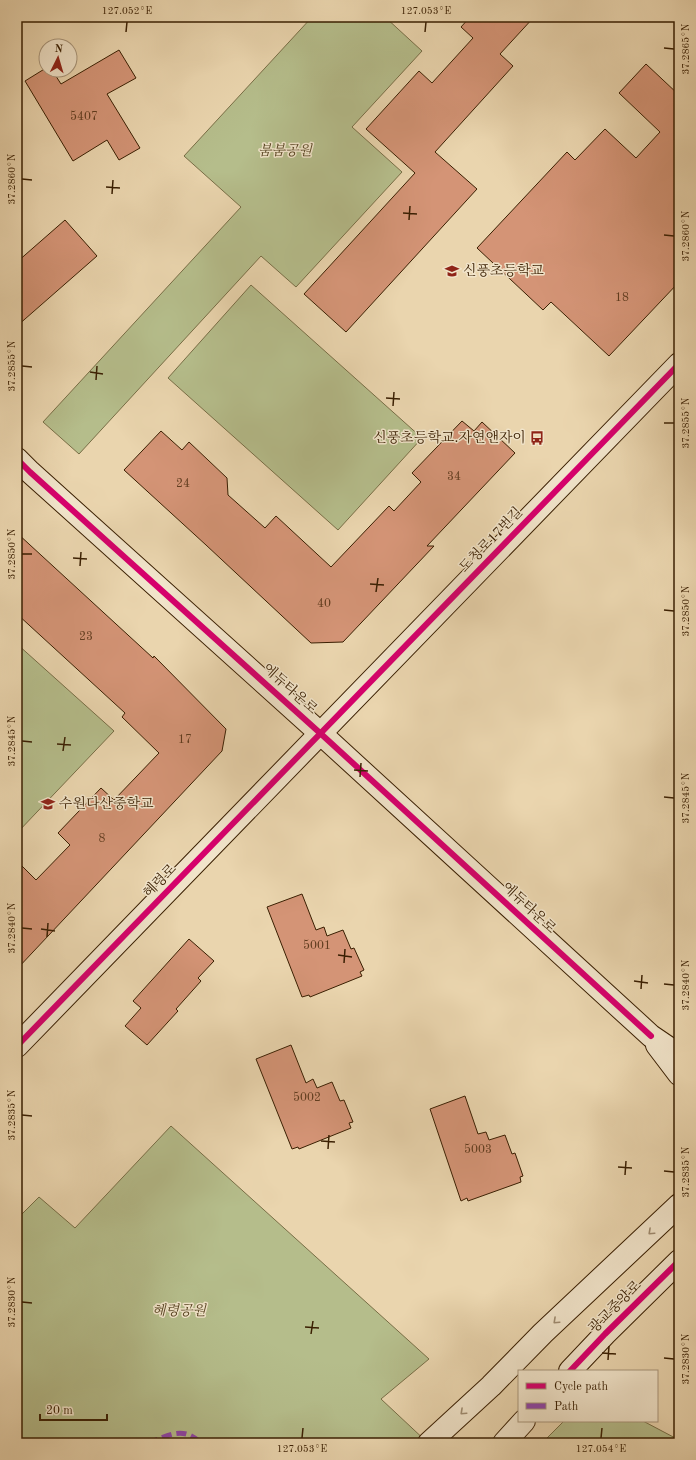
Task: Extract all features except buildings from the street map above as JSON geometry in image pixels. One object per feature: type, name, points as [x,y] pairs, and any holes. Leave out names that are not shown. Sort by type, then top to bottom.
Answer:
[{"type":"street","name":"도청로17번길","points":[[320,733],[679,364]]},
{"type":"street","name":"에듀타운로","points":[[17,459],[320,733],[651,1036]]},
{"type":"street","name":"혜령로","points":[[17,1046],[320,733]]},
{"type":"street","points":[[651,1036],[679,1054]]},
{"type":"street","points":[[651,1036],[679,1074]]},
{"type":"street","points":[[429,1443],[491,1386],[543,1333],[679,1205]]},
{"type":"street","name":"광교중앙로","points":[[571,1370],[605,1334],[679,1262]]},
{"type":"street","points":[[504,1443],[523,1422]]},
{"type":"green space","name":"붐붐공원","points":[[312,17],[385,17],[422,51],[352,127],[402,172],[296,287],[261,256],[79,454],[43,422],[241,207],[184,156]]},
{"type":"green space","points":[[251,285],[422,438],[338,530],[168,378]]},
{"type":"green space","name":"수원다산중학교","points":[[17,644],[114,731],[17,833]]},
{"type":"green space","name":"혜령공원","points":[[171,1126],[429,1359],[381,1399],[428,1443],[17,1443],[17,1219],[39,1197],[75,1228]]},
{"type":"green space","points":[[563,1422],[645,1422],[679,1440],[679,1443],[542,1443]]},
{"type":"marked path","points":[[148,1443],[169,1435],[181,1433],[188,1434],[201,1443]]},
{"type":"cycle path","points":[[17,1046],[679,364]]},
{"type":"cycle path","points":[[17,459],[320,733],[651,1036]]},
{"type":"cycle path","points":[[571,1370],[679,1261]]},
{"type":"place","name":"신풍초등학교","points":[[452,271]]},
{"type":"place","name":"신풍초등학교.자연앤자이","points":[[537,438]]},
{"type":"place","name":"수원다산중학교","points":[[48,804]]}]
